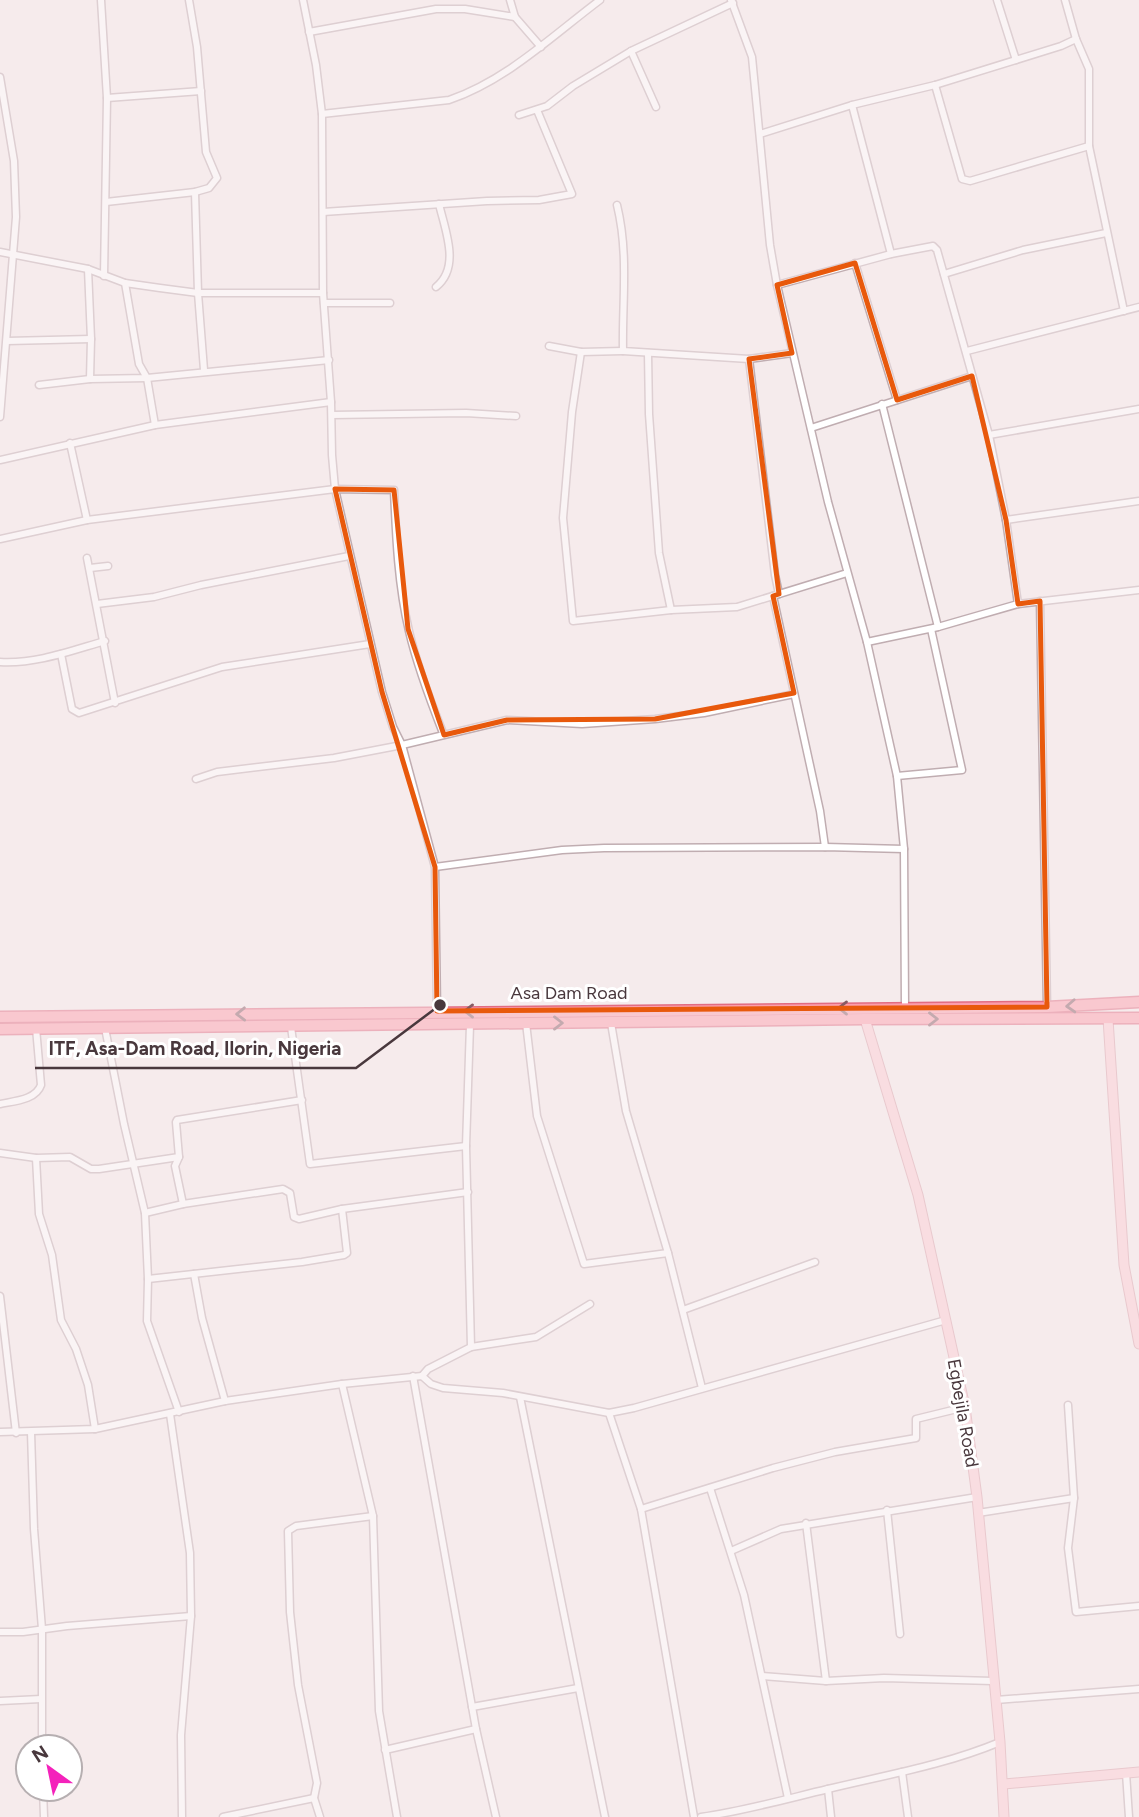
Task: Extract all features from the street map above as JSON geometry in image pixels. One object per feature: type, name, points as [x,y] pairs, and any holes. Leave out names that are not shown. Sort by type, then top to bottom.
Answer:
[{"type":"main road","name":"Asa Dam Road","points":[[0,1017],[1047,1007],[1139,1002]]},
{"type":"main road","points":[[363,1025],[365,1012]]},
{"type":"main road","name":"Asa Dam Road","points":[[0,1029],[1139,1018]]},
{"type":"street","points":[[101,0],[107,98],[104,276]]},
{"type":"street","points":[[106,202],[195,192],[209,188],[217,178],[206,152],[189,0]]},
{"type":"street","points":[[303,0],[322,114],[323,293],[335,489],[382,692],[402,745],[435,867],[437,1012]]},
{"type":"street","points":[[510,0],[515,17],[541,47]]},
{"type":"street","points":[[322,114],[449,100],[469,94],[541,47],[600,0]]},
{"type":"street","points":[[997,0],[1016,60]]},
{"type":"street","points":[[1065,0],[1088,69],[1089,146],[1124,311]]},
{"type":"street","points":[[519,115],[547,106],[573,86],[631,51],[732,2],[752,57],[770,245],[777,285],[847,573],[867,642],[897,776],[904,849],[905,1008]]},
{"type":"street","points":[[309,32],[436,9],[465,9],[515,17]]},
{"type":"street","points":[[760,134],[852,105],[935,85],[1076,39]]},
{"type":"street","points":[[631,51],[656,107]]},
{"type":"street","points":[[0,77],[3,115],[14,161],[16,217],[0,417]]},
{"type":"street","points":[[935,85],[962,179],[970,181],[1089,146]]},
{"type":"street","points":[[107,98],[201,91]]},
{"type":"street","points":[[852,105],[891,254]]},
{"type":"street","points":[[323,212],[539,200],[572,194],[537,110]]},
{"type":"street","points":[[195,192],[198,293],[204,370]]},
{"type":"street","points":[[436,287],[442,282],[450,265],[439,204]]},
{"type":"street","points":[[617,205],[625,245],[623,351]]},
{"type":"street","points":[[944,274],[1023,250],[1106,233]]},
{"type":"street","points":[[777,285],[891,254],[933,246],[937,250],[989,435],[1006,520],[1018,604]]},
{"type":"street","points":[[0,252],[88,269],[125,283],[198,293],[323,293]]},
{"type":"street","points":[[855,263],[897,400]]},
{"type":"street","points":[[88,269],[90,379]]},
{"type":"street","points":[[125,283],[139,364],[146,377],[155,425]]},
{"type":"street","points":[[324,303],[390,303]]},
{"type":"street","points":[[967,351],[1139,307]]},
{"type":"street","points":[[7,341],[91,339]]},
{"type":"street","points":[[550,346],[581,352],[623,351],[749,359],[792,353]]},
{"type":"street","points":[[581,352],[572,412],[563,518],[573,621],[671,610],[737,607],[847,573]]},
{"type":"street","points":[[648,353],[649,414],[659,552],[671,610]]},
{"type":"street","points":[[749,359],[776,595],[825,847]]},
{"type":"street","points":[[39,385],[329,360]]},
{"type":"street","points":[[811,428],[972,376]]},
{"type":"street","points":[[0,460],[155,425],[331,402]]},
{"type":"street","points":[[882,404],[934,628],[962,770],[897,776]]},
{"type":"street","points":[[989,435],[1139,409]]},
{"type":"street","points":[[332,415],[466,413],[516,416]]},
{"type":"street","points":[[70,443],[87,520]]},
{"type":"street","points":[[0,539],[87,520],[335,489],[394,490],[396,540],[408,629],[419,671],[443,733]]},
{"type":"street","points":[[1006,520],[1139,501]]},
{"type":"street","points":[[97,604],[154,597],[349,556]]},
{"type":"street","points":[[88,558],[116,703]]},
{"type":"street","points":[[90,568],[108,566]]},
{"type":"street","points":[[867,642],[934,628],[1018,604],[1139,590]]},
{"type":"street","points":[[1040,601],[1047,1007]]},
{"type":"street","points":[[0,662],[17,663],[105,641]]},
{"type":"street","points":[[61,654],[72,709],[79,713],[222,667],[370,644]]},
{"type":"street","points":[[195,779],[217,772],[334,758],[507,720],[582,724],[655,719],[704,713],[794,694]]},
{"type":"street","points":[[435,867],[562,850],[825,847],[904,849]]},
{"type":"street","name":"Egbejila Road","points":[[864,1019],[918,1195],[965,1406],[977,1496],[1004,1784],[1004,1817]]},
{"type":"street","points":[[1108,1019],[1124,1265],[1139,1343]]},
{"type":"street","points":[[526,1023],[537,1116],[584,1264],[668,1253]]},
{"type":"street","points":[[611,1023],[626,1111],[668,1253],[702,1388]]},
{"type":"street","points":[[470,1025],[466,1146],[471,1347]]},
{"type":"street","points":[[291,1027],[310,1164],[466,1146]]},
{"type":"street","points":[[0,1104],[32,1096],[40,1090],[36,1028]]},
{"type":"street","points":[[105,1028],[145,1213],[147,1321],[179,1412]]},
{"type":"street","points":[[183,1204],[175,1166],[179,1157],[177,1119],[302,1100]]},
{"type":"street","points":[[0,1153],[36,1158],[71,1157],[91,1169],[134,1166],[179,1157]]},
{"type":"street","points":[[36,1158],[39,1214],[52,1255],[61,1320],[76,1349],[88,1385],[95,1429]]},
{"type":"street","points":[[145,1213],[183,1204],[283,1189],[290,1193],[296,1219],[342,1209],[468,1192]]},
{"type":"street","points":[[148,1279],[344,1255],[347,1253],[342,1209]]},
{"type":"street","points":[[683,1310],[815,1262]]},
{"type":"street","points":[[194,1274],[202,1318],[225,1401]]},
{"type":"street","points":[[0,1296],[16,1433]]},
{"type":"street","points":[[422,1376],[428,1369],[471,1347],[536,1337],[590,1304]]},
{"type":"street","points":[[0,1432],[95,1429],[225,1401],[413,1376],[422,1376],[431,1384],[443,1388],[520,1397],[609,1413],[946,1320]]},
{"type":"street","points":[[413,1376],[476,1729],[496,1817]]},
{"type":"street","points":[[342,1384],[373,1516],[379,1711],[397,1817]]},
{"type":"street","points":[[520,1397],[605,1817]]},
{"type":"street","points":[[1068,1405],[1074,1498],[1068,1548],[1076,1612],[1139,1606]]},
{"type":"street","points":[[641,1509],[773,1468],[835,1452],[916,1438],[916,1419],[965,1406]]},
{"type":"street","points":[[609,1413],[641,1509],[694,1817]]},
{"type":"street","points":[[170,1414],[190,1553],[191,1616],[181,1735],[182,1817]]},
{"type":"street","points":[[31,1432],[34,1529],[42,1629],[42,1733]]},
{"type":"street","points":[[710,1489],[744,1595],[788,1798]]},
{"type":"street","points":[[730,1551],[780,1529],[806,1523],[977,1496]]},
{"type":"street","points":[[978,1513],[1074,1498]]},
{"type":"street","points":[[887,1510],[900,1634]]},
{"type":"street","points":[[320,1817],[314,1798],[317,1783],[298,1685],[290,1612],[288,1531],[296,1526],[373,1516]]},
{"type":"street","points":[[806,1523],[826,1681]]},
{"type":"street","points":[[0,1632],[191,1616]]},
{"type":"street","points":[[762,1676],[826,1681],[884,1678],[993,1681]]},
{"type":"street","points":[[472,1707],[579,1688]]},
{"type":"street","points":[[996,1700],[1139,1689]]},
{"type":"street","points":[[0,1701],[41,1699]]},
{"type":"street","points":[[385,1750],[476,1729]]},
{"type":"street","points":[[737,1817],[788,1798],[968,1755],[1000,1742]]},
{"type":"street","points":[[902,1772],[908,1817]]},
{"type":"street","points":[[1004,1784],[1139,1772]]},
{"type":"street","points":[[1126,1773],[1129,1817]]},
{"type":"street","points":[[828,1789],[831,1817]]},
{"type":"street","points":[[223,1817],[314,1798]]},
{"type":"street","points":[[701,1817],[744,1814]]},
{"type":"highlighted area","points":[[855,263],[897,400],[972,376],[1006,520],[1018,604],[1040,601],[1047,1007],[437,1011],[435,867],[382,692],[335,489],[394,490],[408,629],[444,735],[507,720],[655,719],[794,693],[773,596],[779,594],[749,359],[792,353],[777,285]]},
{"type":"place","name":"ITF, Asa-Dam Road, Ilorin, Nigeria","points":[[440,1005]]}]
